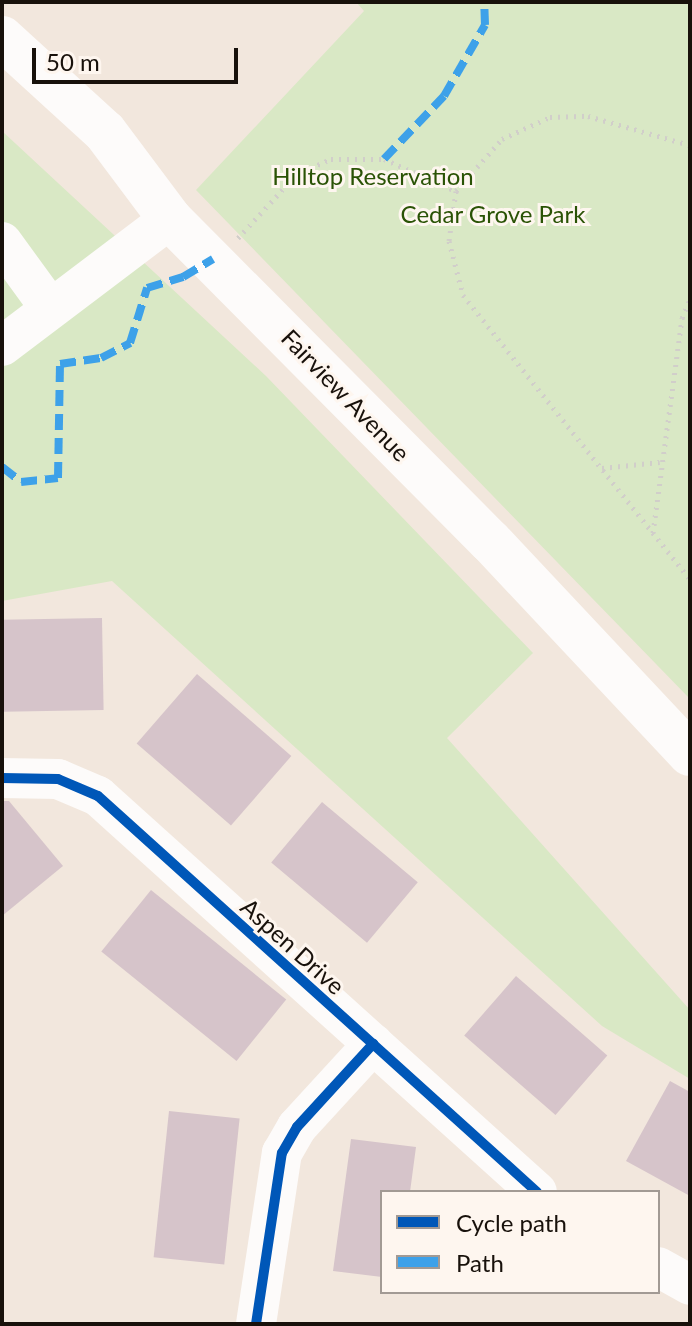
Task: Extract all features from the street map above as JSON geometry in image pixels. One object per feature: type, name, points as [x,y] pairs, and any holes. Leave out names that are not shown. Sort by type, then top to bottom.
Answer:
[{"type":"main road","name":"Fairview Avenue","points":[[2,38],[105,132],[170,219],[213,259],[690,754]]},
{"type":"street","points":[[2,346],[170,219]]},
{"type":"street","points":[[2,242],[50,308]]},
{"type":"street","name":"Aspen Drive","points":[[2,778],[58,779],[98,796],[535,1190]]},
{"type":"street","points":[[256,1324],[282,1153],[297,1127],[373,1044]]},
{"type":"street","points":[[660,1268],[690,1285]]},
{"type":"path","points":[[690,145],[588,116],[550,117],[502,139],[456,191],[449,241],[463,295],[690,579]]},
{"type":"path","points":[[213,259],[257,223],[296,175],[331,159],[384,159],[456,191]]},
{"type":"path","points":[[653,533],[660,462],[682,318],[690,299]]},
{"type":"path","points":[[601,468],[660,462]]},
{"type":"green space","name":"Cedar Grove Park","points":[[356,2],[690,2],[690,699],[196,190],[364,11]]},
{"type":"green space","points":[[2,131],[266,376],[533,653],[447,738],[690,1010],[690,1079],[602,1026],[112,581],[2,601]]},
{"type":"building","points":[[102,618],[104,710],[4,712],[2,620]]},
{"type":"building","points":[[197,674],[291,756],[231,825],[137,743]]},
{"type":"building","points":[[2,801],[9,801],[63,866],[2,916]]},
{"type":"building","points":[[322,802],[418,882],[367,943],[271,863]]},
{"type":"building","points":[[151,890],[286,1000],[237,1061],[101,951]]},
{"type":"building","points":[[516,976],[607,1055],[555,1115],[464,1036]]},
{"type":"building","points":[[670,1081],[690,1092],[690,1196],[626,1161]]},
{"type":"building","points":[[169,1111],[240,1118],[224,1265],[154,1257]]},
{"type":"building","points":[[351,1139],[416,1147],[410,1190],[380,1190],[380,1277],[333,1271]]},
{"type":"marked path","points":[[384,159],[444,96],[485,25],[484,2]]},
{"type":"marked path","points":[[2,467],[21,482],[58,478],[60,364],[101,358],[130,343],[147,288],[183,277],[213,259]]},
{"type":"cycle path","points":[[2,778],[58,779],[98,796],[535,1190]]},
{"type":"cycle path","points":[[256,1324],[282,1153],[297,1127],[373,1044]]},
{"type":"park label","name":"Hilltop Reservation","points":[[373,176]]}]
